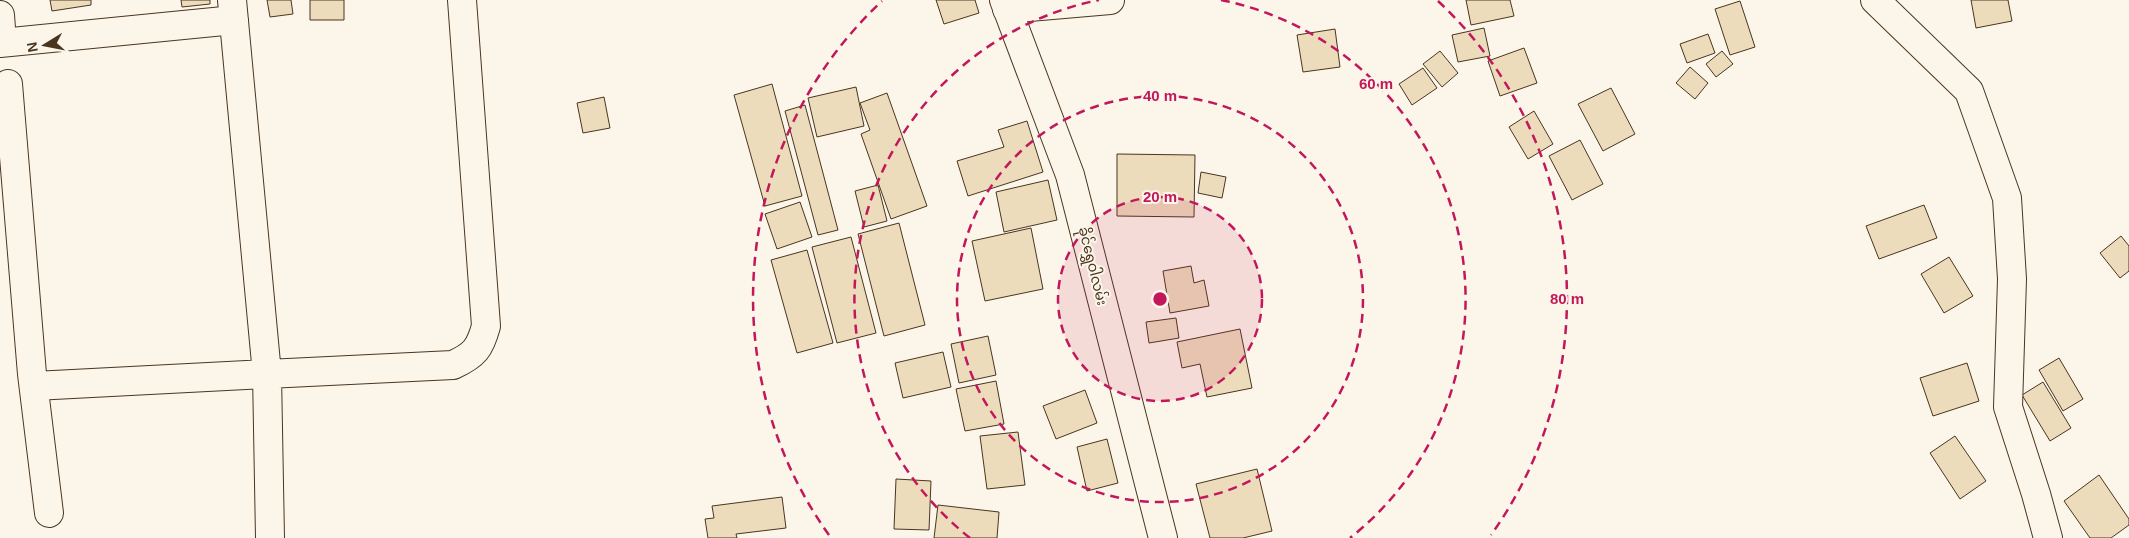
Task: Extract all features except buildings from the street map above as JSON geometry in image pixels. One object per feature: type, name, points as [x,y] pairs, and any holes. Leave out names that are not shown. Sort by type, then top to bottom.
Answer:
[{"type":"street","points":[[34,386],[453,364],[470,357],[481,343],[486,326],[462,0]]},
{"type":"street","points":[[1006,4],[1110,0]]},
{"type":"street","points":[[1875,0],[1969,91],[2007,198],[2012,279],[2008,407],[2048,538]]},
{"type":"street","name":"ခိုင်ရွှေဝါလမ်း","points":[[1006,4],[1070,175],[1163,538]]},
{"type":"street","points":[[0,15],[1,43],[233,10],[267,374],[270,538]]},
{"type":"street","points":[[8,84],[34,386],[49,513]]}]
